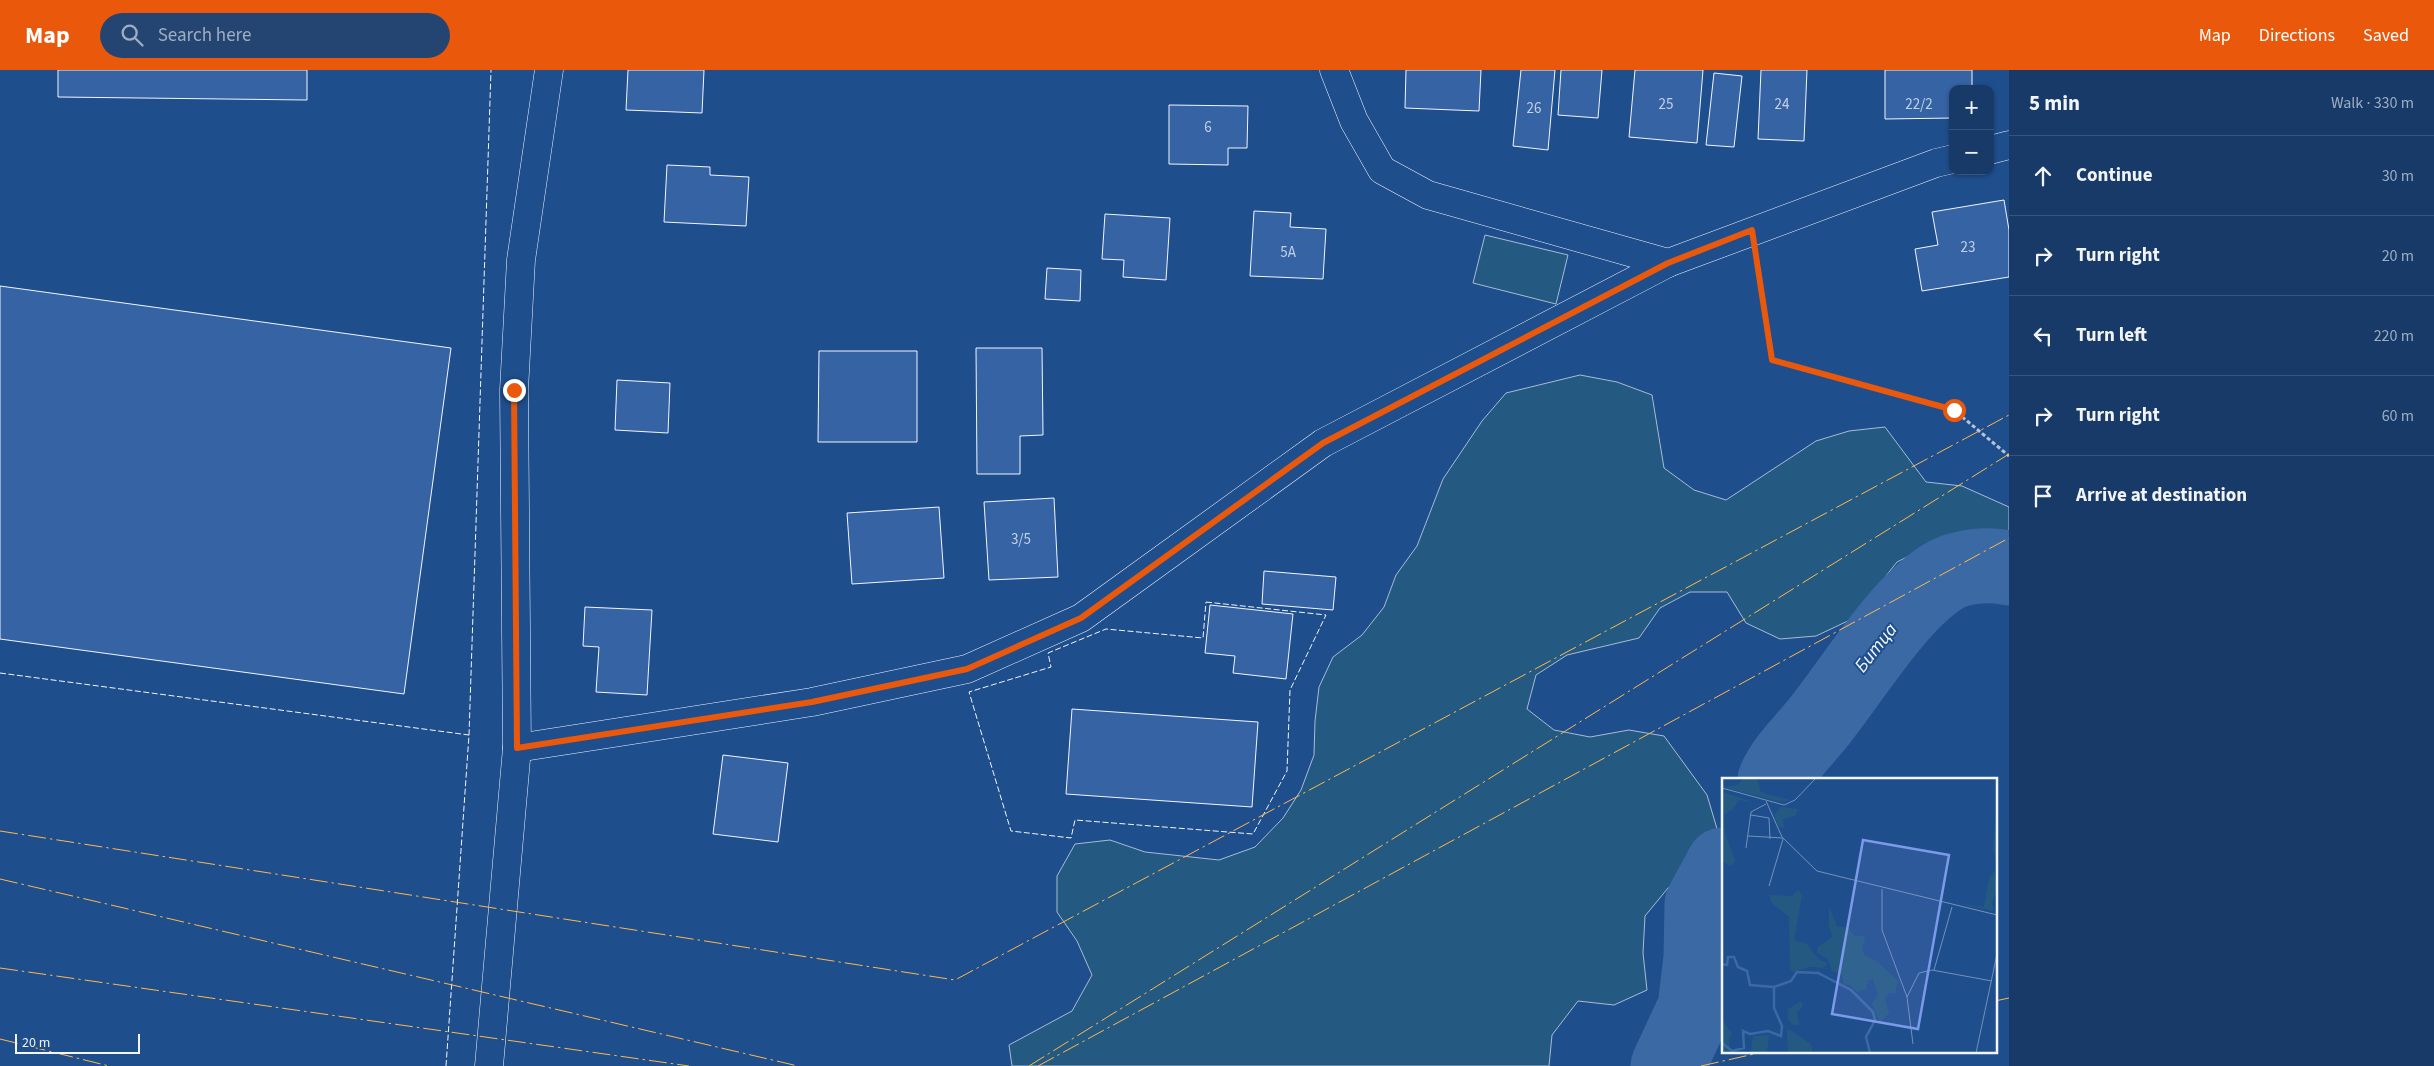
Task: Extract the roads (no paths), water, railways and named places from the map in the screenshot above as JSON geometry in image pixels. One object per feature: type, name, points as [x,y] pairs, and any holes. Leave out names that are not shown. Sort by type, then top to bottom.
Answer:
[{"type":"street","points":[[489,1066],[517,748],[514,390],[521,260],[550,70]]},
{"type":"street","points":[[1334,70],[1354,121],[1382,170],[1428,195],[1668,263]]},
{"type":"street","points":[[1994,149],[2009,146]]},
{"type":"street","points":[[517,748],[812,702],[967,669],[1081,618],[1323,443],[1668,263],[1752,230],[1949,160]]},
{"type":"waterway","name":"Битца","points":[[1776,778],[1790,756],[1821,719],[1877,643],[1909,605],[1925,590],[1942,577],[1958,570],[1975,566],[2009,568]]},
{"type":"waterway","name":"Битца","points":[[1668,1066],[1695,1008],[1701,958],[1702,904],[1722,867]]}]
